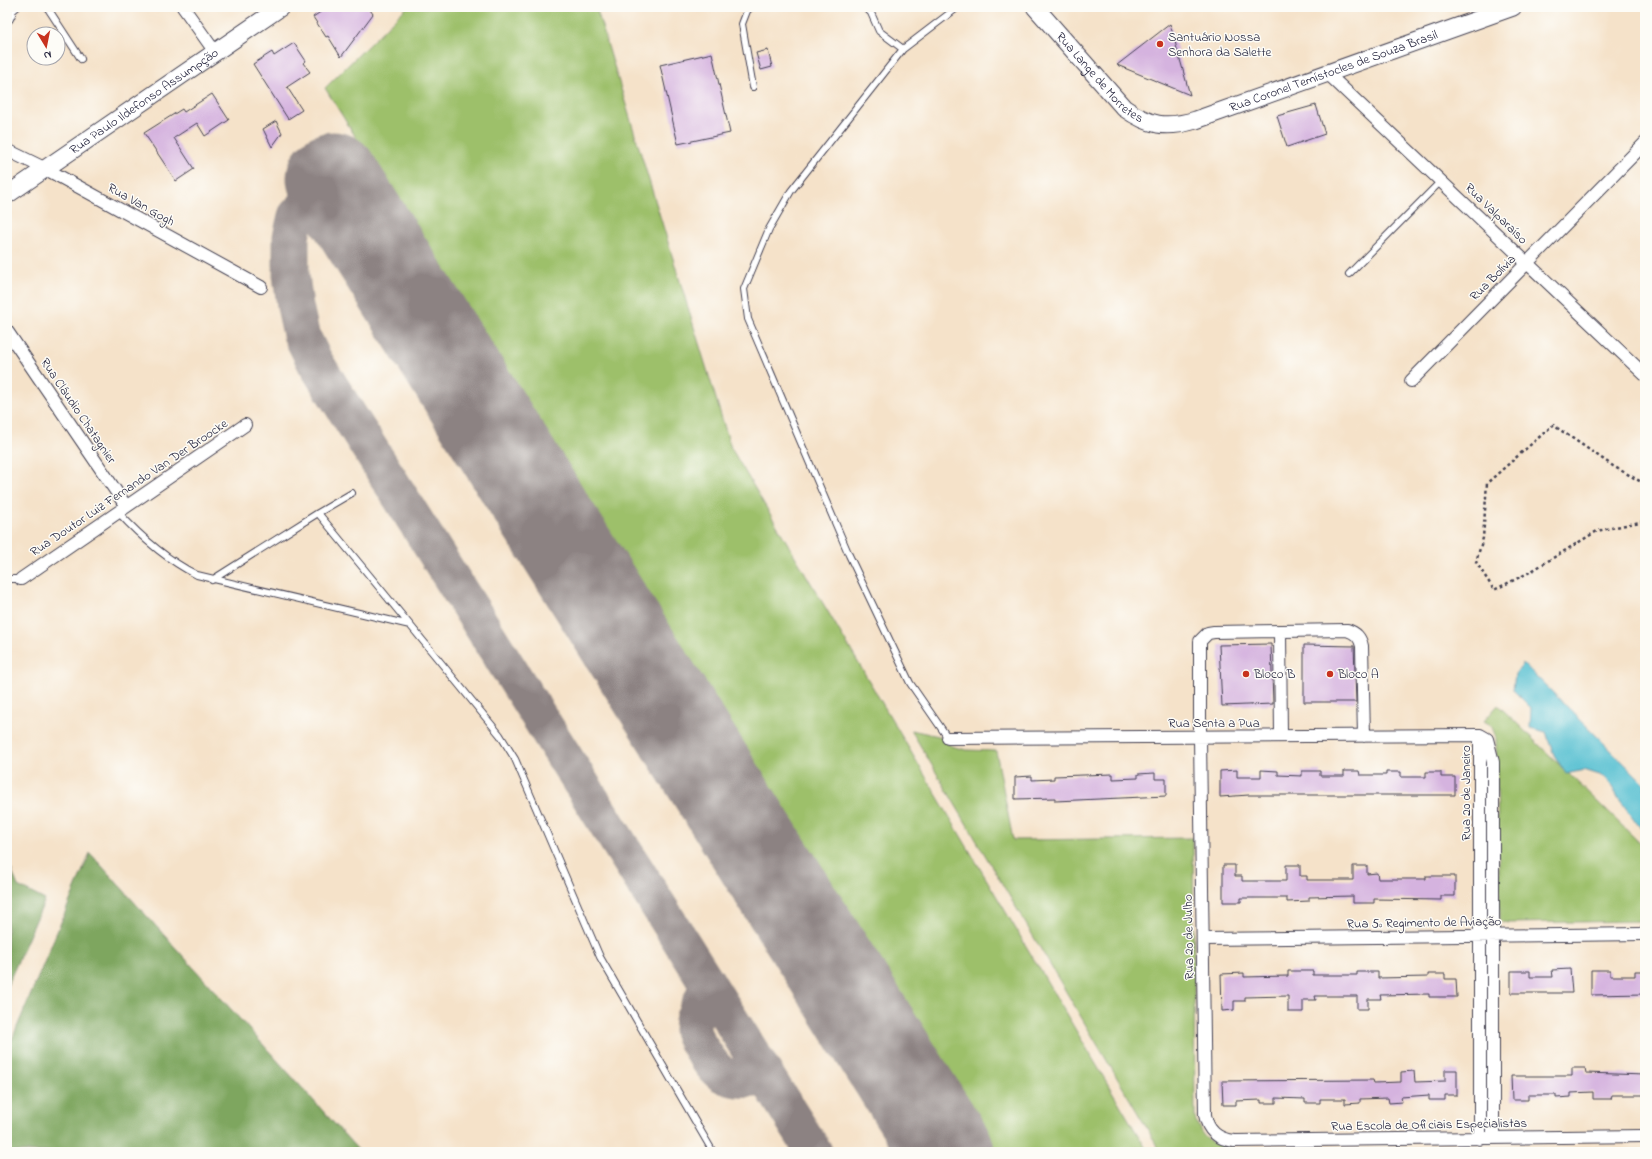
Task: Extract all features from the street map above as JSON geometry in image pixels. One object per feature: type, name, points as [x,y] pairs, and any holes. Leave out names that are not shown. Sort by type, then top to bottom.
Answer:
[{"type":"main road","name":"Rua Paulo Ildefonso Assumpção","points":[[7,196],[281,7]]},
{"type":"main road","name":"Rua Lange de Morretes","points":[[1035,7],[1124,108],[1140,119],[1152,124]]},
{"type":"main road","name":"Rua Coronel Temístocles de Souza Brasil","points":[[1152,124],[1166,126],[1185,123],[1513,7]]},
{"type":"street","points":[[183,7],[215,52]]},
{"type":"street","name":"Rua Valparaíso","points":[[1327,73],[1645,375]]},
{"type":"street","name":"Rua Bolívia","points":[[1411,381],[1645,143]]},
{"type":"street","name":"Rua Van Gogh","points":[[7,150],[46,169],[261,287]]},
{"type":"street","name":"Rua Cláudio Chatagnier","points":[[7,331],[122,509]]},
{"type":"street","name":"Rua Doutor Luiz Fernando Van Der Broocke","points":[[21,579],[245,425]]},
{"type":"street","points":[[1281,736],[1280,631],[1347,630],[1360,638],[1362,646],[1364,736]]},
{"type":"street","name":"Rua 20 de Julho","points":[[1215,1135],[1207,1124],[1205,1115],[1200,641],[1204,635],[1214,632],[1280,631]]},
{"type":"street","name":"Rua Senta a Pua","points":[[948,738],[1480,735]]},
{"type":"street","name":"Rua 20 de Janeiro","points":[[1480,735],[1487,740],[1493,762],[1493,1138]]},
{"type":"street","name":"Rua 20 de Janeiro","points":[[1480,735],[1480,1139]]},
{"type":"street","name":"Rua 5º Regimento de Aviação","points":[[1203,939],[1645,934]]},
{"type":"street","name":"Rua Escola de Oficiais Especialistas","points":[[1215,1135],[1221,1139],[1234,1142],[1645,1136]]},
{"type":"lane","points":[[47,7],[81,59]]},
{"type":"lane","points":[[751,7],[747,11],[742,24],[753,87]]},
{"type":"lane","points":[[865,7],[871,13],[879,31],[904,49]]},
{"type":"lane","points":[[948,738],[910,683],[849,556],[748,319],[744,289],[768,229],[791,191],[904,49],[958,7]]},
{"type":"lane","points":[[1349,274],[1441,181]]},
{"type":"lane","points":[[212,580],[352,493]]},
{"type":"lane","points":[[122,509],[136,533],[185,569],[212,580],[410,625]]},
{"type":"lane","points":[[318,513],[500,735],[515,759],[600,957],[713,1152]]},
{"type":"lane","name":"Rua Doutor Luiz Fernando Van Der Broocke","points":[[7,578],[21,579]]},
{"type":"path","points":[[1645,484],[1612,466],[1553,424],[1487,483],[1483,538],[1476,562],[1494,590],[1530,572],[1597,531],[1645,521]]},
{"type":"green space","points":[[407,7],[596,7],[731,448],[1148,1152],[990,1152],[325,88]]},
{"type":"green space","points":[[1498,705],[1645,848],[1645,921],[1508,923],[1503,922],[1500,919],[1496,737],[1491,725],[1484,721]]},
{"type":"green space","points":[[911,730],[939,736],[951,746],[966,750],[996,751],[1013,840],[1193,838],[1195,1118],[1201,1131],[1208,1140],[1224,1147],[1232,1148],[1234,1152],[1161,1152]]},
{"type":"green space","points":[[90,853],[360,1152],[9,1152],[7,1148],[7,1051]]},
{"type":"green space","points":[[7,859],[18,886],[45,900],[7,986]]},
{"type":"water","points":[[1523,663],[1645,784],[1645,834],[1619,799],[1606,777],[1584,770],[1566,774],[1554,755],[1546,732],[1530,728],[1531,708],[1513,690],[1515,674]]},
{"type":"building","points":[[328,7],[368,7],[373,14],[341,57],[328,36],[326,37],[313,17]]},
{"type":"building","name":"Santuário Nossa Senhora da Salette","points":[[1170,24],[1190,95],[1117,65]]},
{"type":"building","points":[[294,43],[306,61],[303,63],[310,72],[287,87],[302,110],[288,119],[253,64],[272,52],[274,56]]},
{"type":"building","points":[[768,50],[772,67],[761,70],[756,53]]},
{"type":"building","points":[[712,53],[730,133],[678,144],[660,65]]},
{"type":"building","points":[[212,94],[229,120],[205,136],[197,123],[174,138],[194,169],[176,181],[144,133],[182,109],[184,112]]},
{"type":"building","points":[[1316,105],[1325,134],[1287,147],[1277,116]]},
{"type":"building","points":[[276,121],[282,133],[272,147],[263,129]]},
{"type":"building","name":"Bloco B","points":[[1271,644],[1273,704],[1222,706],[1219,645]]},
{"type":"building","name":"Bloco A","points":[[1304,645],[1354,646],[1356,702],[1304,702]]},
{"type":"building","points":[[1237,770],[1237,777],[1261,777],[1261,770],[1278,771],[1278,775],[1302,776],[1302,771],[1320,771],[1320,776],[1344,776],[1344,771],[1359,771],[1360,775],[1386,775],[1386,772],[1401,772],[1401,777],[1426,777],[1426,772],[1441,772],[1441,777],[1455,777],[1455,795],[1249,795],[1220,797],[1220,771]]},
{"type":"building","points":[[1155,773],[1155,779],[1166,779],[1166,796],[1055,801],[1055,798],[1015,799],[1015,777],[1032,776],[1032,780],[1054,779],[1054,776],[1113,774],[1113,779],[1138,778],[1138,774]]},
{"type":"building","points":[[1223,865],[1235,865],[1235,876],[1242,876],[1242,881],[1286,881],[1286,865],[1300,865],[1300,876],[1307,876],[1307,880],[1353,880],[1353,866],[1367,866],[1367,874],[1377,873],[1378,879],[1426,879],[1426,876],[1455,876],[1455,896],[1441,896],[1441,900],[1374,899],[1374,903],[1353,903],[1353,896],[1309,897],[1309,901],[1287,902],[1287,898],[1241,898],[1241,902],[1223,902]]},
{"type":"building","points":[[1570,969],[1572,993],[1511,993],[1511,971],[1530,971],[1530,977],[1553,977],[1552,970]]},
{"type":"building","points":[[1591,970],[1610,970],[1610,976],[1635,976],[1635,971],[1645,971],[1645,994],[1591,995]]},
{"type":"building","points":[[1288,971],[1313,971],[1313,975],[1357,975],[1357,972],[1378,972],[1378,978],[1428,977],[1428,974],[1445,974],[1445,979],[1456,979],[1457,997],[1429,997],[1429,994],[1380,995],[1381,999],[1368,999],[1368,1009],[1357,1009],[1357,996],[1315,996],[1316,1000],[1303,1000],[1303,1012],[1288,1012],[1288,996],[1245,997],[1245,1001],[1234,1001],[1234,1010],[1222,1011],[1221,974],[1244,973],[1244,977],[1288,976]]},
{"type":"building","points":[[1572,1068],[1585,1068],[1586,1073],[1645,1075],[1645,1095],[1612,1095],[1611,1099],[1593,1099],[1593,1092],[1571,1093],[1571,1097],[1556,1098],[1556,1095],[1528,1095],[1528,1100],[1512,1100],[1511,1076],[1572,1076]]},
{"type":"building","points":[[1445,1070],[1457,1070],[1457,1095],[1445,1095],[1445,1100],[1429,1100],[1429,1095],[1401,1097],[1402,1102],[1389,1103],[1388,1098],[1360,1099],[1360,1103],[1345,1104],[1345,1099],[1320,1099],[1320,1103],[1305,1103],[1305,1099],[1276,1098],[1276,1103],[1261,1103],[1261,1100],[1236,1101],[1236,1105],[1223,1105],[1222,1081],[1373,1080],[1374,1083],[1401,1082],[1401,1072],[1414,1071],[1415,1082],[1445,1081]]},
{"type":"taxiway","points":[[333,178],[296,216],[291,237],[291,275],[295,306],[301,334],[315,362],[814,1152]]},
{"type":"taxiway","points":[[707,982],[704,994],[692,1024],[693,1033],[699,1046],[718,1071],[730,1077],[755,1079],[758,1063]]},
{"type":"runway","points":[[333,178],[948,1152]]},
{"type":"place","name":"Santuário Nossa Senhora da Salette","points":[[1160,44]]},
{"type":"place","name":"Bloco B","points":[[1246,674]]},
{"type":"place","name":"Bloco A","points":[[1330,674]]}]
